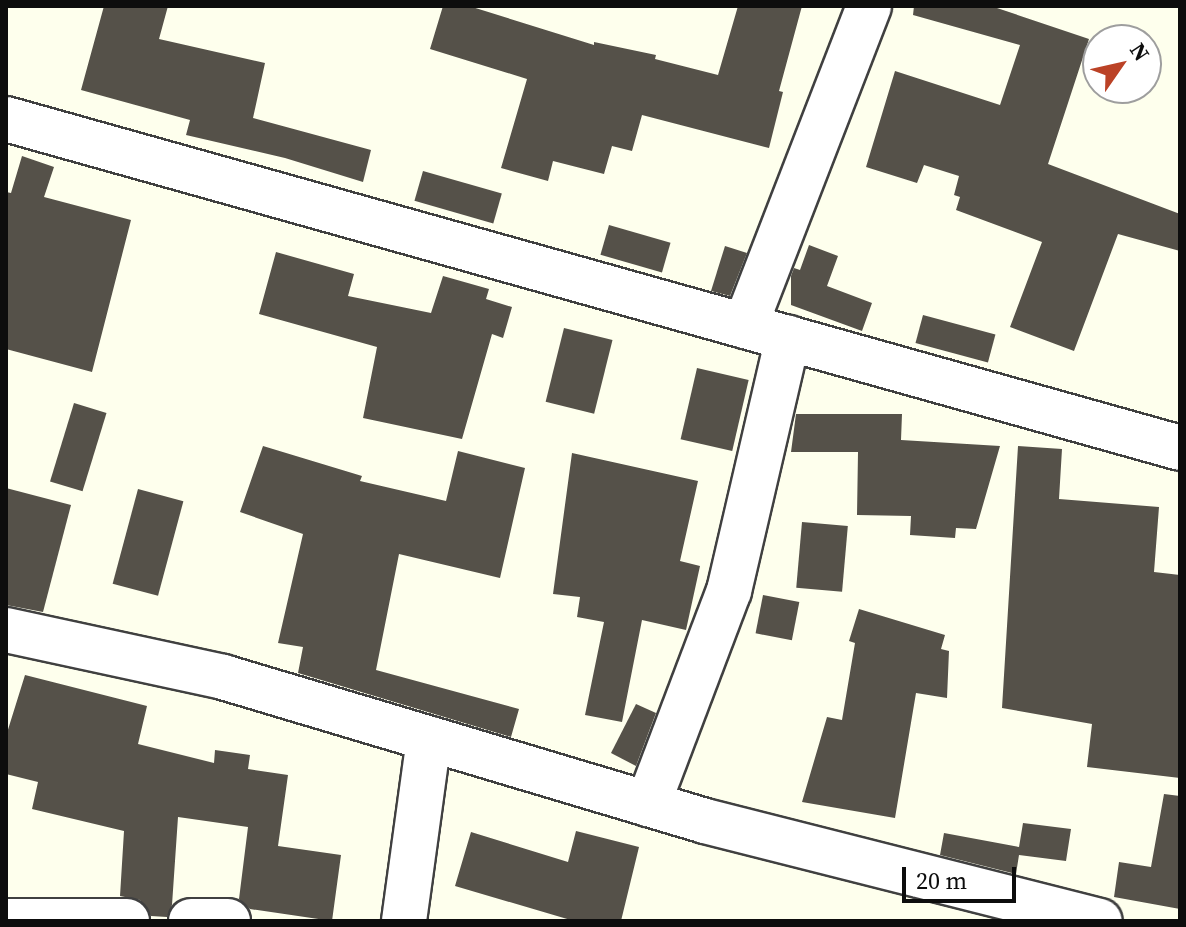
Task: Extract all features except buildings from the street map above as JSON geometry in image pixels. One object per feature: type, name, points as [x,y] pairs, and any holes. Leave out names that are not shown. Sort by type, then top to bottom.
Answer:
[{"type":"street","points":[[745,326],[869,6]]},
{"type":"street","points":[[6,119],[1180,448]]},
{"type":"street","points":[[648,804],[729,591],[788,338]]},
{"type":"street","points":[[6,630],[223,677],[648,804],[1100,921]]},
{"type":"street","points":[[404,921],[429,739]]},
{"type":"street","points":[[6,921],[127,921]]},
{"type":"street","points":[[191,921],[228,921]]}]
